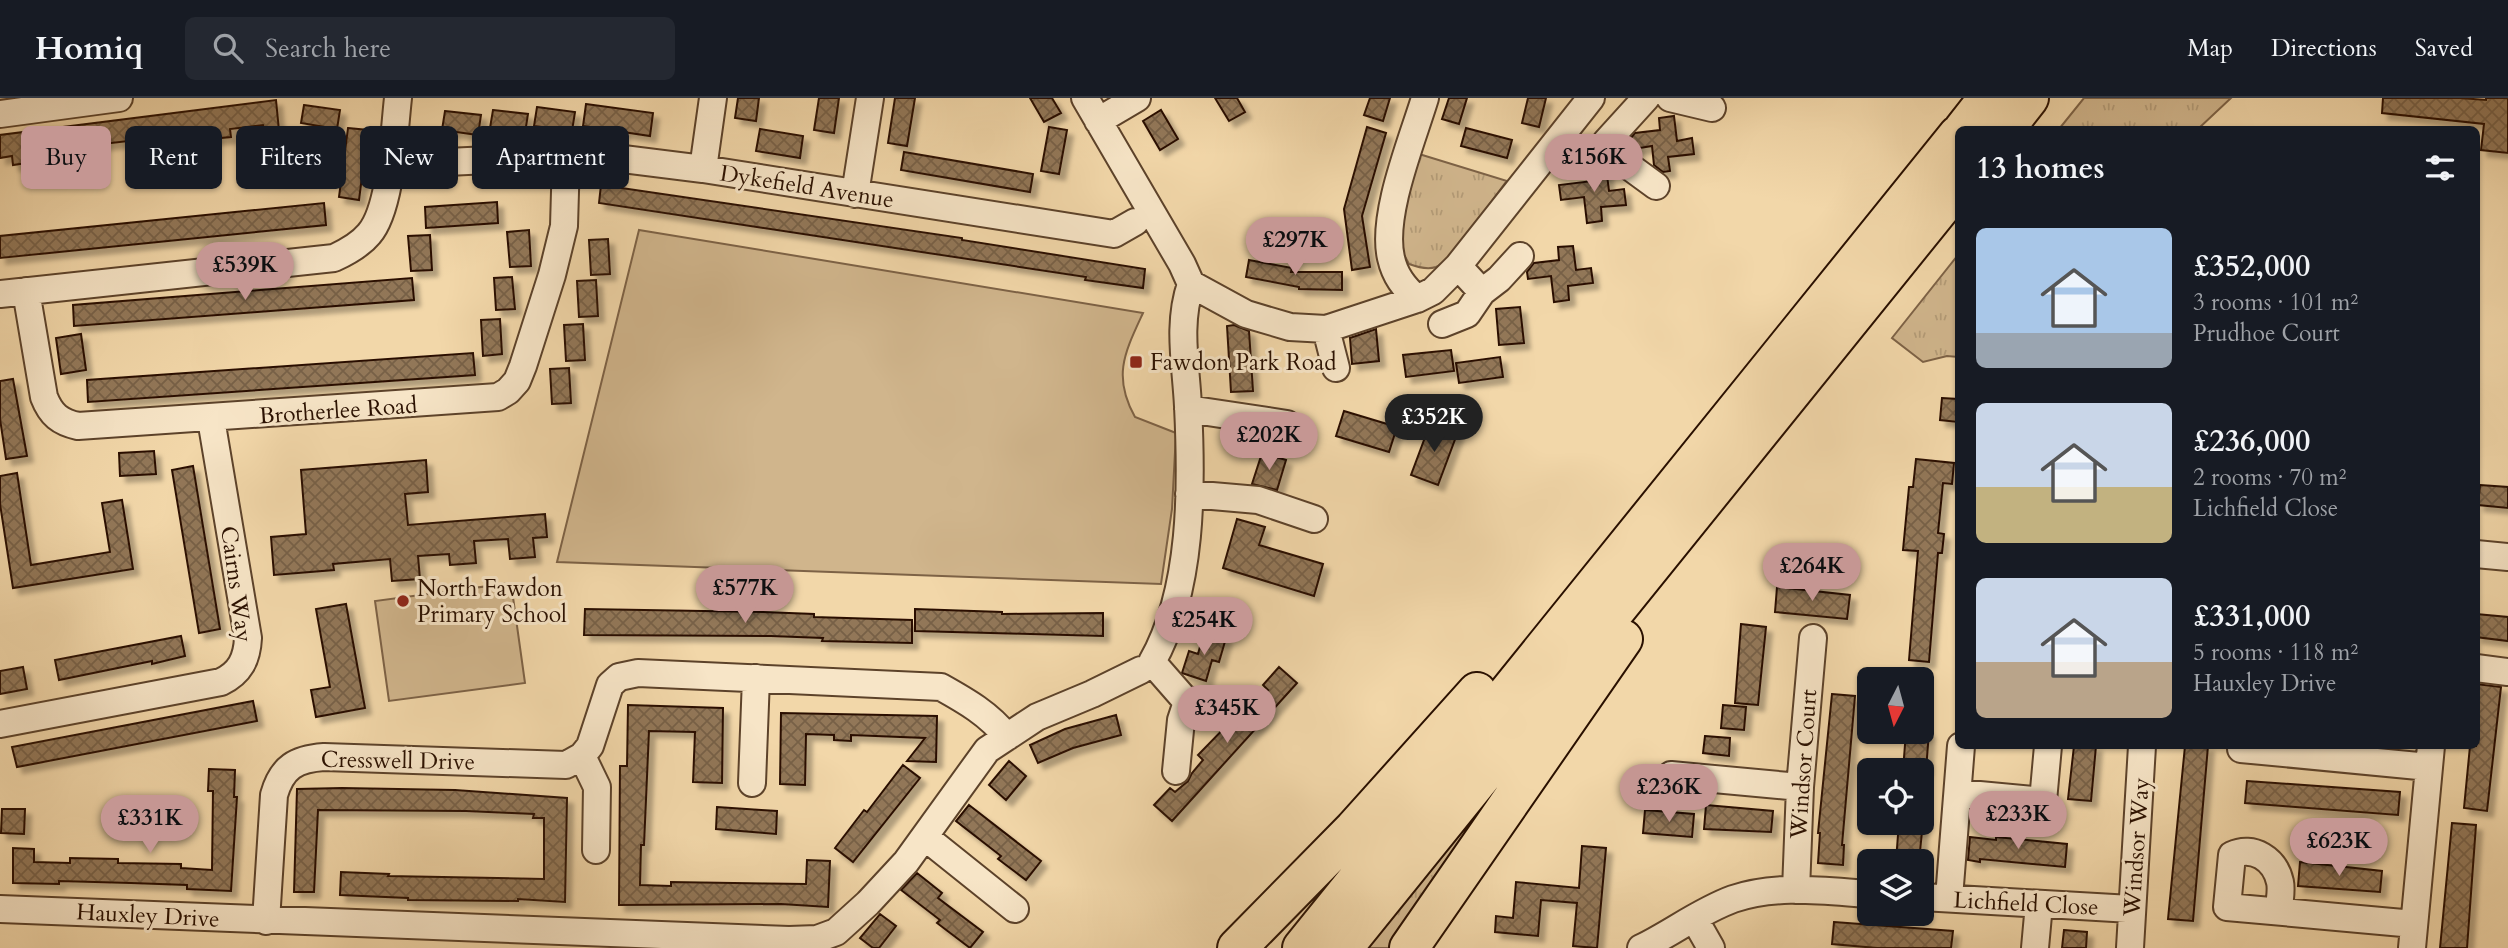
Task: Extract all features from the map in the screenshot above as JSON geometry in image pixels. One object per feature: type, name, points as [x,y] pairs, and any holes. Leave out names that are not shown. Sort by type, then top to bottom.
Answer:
[{"type":"highway","points":[[1966,126],[1988,98]]},
{"type":"highway","points":[[2007,126],[2029,98]]},
{"type":"highway","points":[[1343,948],[1716,461],[1955,139]]},
{"type":"highway","points":[[1302,948],[1716,461],[1955,189]]},
{"type":"highway","points":[[1237,948],[1354,829],[1458,714],[1617,530],[1716,461]]},
{"type":"highway","points":[[1409,948],[1662,583],[1716,461]]},
{"type":"street","points":[[0,114],[119,98]]},
{"type":"street","points":[[394,126],[398,98]]},
{"type":"street","points":[[703,169],[713,98]]},
{"type":"street","points":[[855,194],[870,98]]},
{"type":"street","points":[[1137,98],[1091,109],[1182,264],[1191,284],[1246,314],[1290,327],[1326,329],[1417,299],[1433,291],[1458,266],[1591,98]]},
{"type":"street","points":[[1417,299],[1400,282],[1391,260],[1389,240],[1395,195],[1425,98]]},
{"type":"street","points":[[1646,98],[1601,147],[1656,186]]},
{"type":"street","points":[[1670,98],[1712,108]]},
{"type":"street","name":"Dykefield Avenue","points":[[629,160],[1114,234],[1135,222]]},
{"type":"street","points":[[13,292],[334,258],[354,248],[369,235],[378,222],[386,189]]},
{"type":"street","name":"Brotherlee Road","points":[[13,292],[48,408],[65,423],[94,427],[498,397],[517,381],[523,366],[559,250],[566,189]]},
{"type":"street","points":[[1442,324],[1467,314],[1482,292],[1499,279],[1520,256]]},
{"type":"street","points":[[1458,266],[1482,292]]},
{"type":"street","points":[[1175,771],[1181,720],[1199,701],[1146,666],[1172,620],[1185,546],[1189,494],[1188,409],[1182,323],[1191,284]]},
{"type":"street","points":[[1326,329],[1336,368]]},
{"type":"street","points":[[1188,409],[1287,424]]},
{"type":"street","name":"Cairns Way","points":[[0,724],[221,682],[239,670],[245,660],[248,638],[211,419]]},
{"type":"street","points":[[1189,494],[1258,500],[1314,519]]},
{"type":"street","points":[[2480,554],[2508,557]]},
{"type":"street","name":"Windsor Court","points":[[1796,890],[1800,787],[1813,638]]},
{"type":"street","name":"Hauxley Drive","points":[[0,909],[266,921],[399,937],[789,944],[817,939],[836,932],[906,862],[987,751],[1037,717],[1092,694],[1146,666]]},
{"type":"street","points":[[2480,668],[2508,672]]},
{"type":"street","points":[[596,850],[597,787],[582,756],[590,746],[610,685],[619,677],[639,673],[941,687],[994,720],[1007,737]]},
{"type":"street","points":[[751,783],[756,678]]},
{"type":"street","points":[[1949,898],[1961,749]]},
{"type":"street","points":[[1958,793],[2043,801],[2048,749]]},
{"type":"street","name":"Windsor Way","points":[[2130,948],[2142,749]]},
{"type":"street","points":[[2241,749],[2430,756],[2413,936],[2278,911]]},
{"type":"street","name":"Cresswell Drive","points":[[266,921],[274,795],[278,781],[302,759],[324,757],[566,765],[582,756]]},
{"type":"street","points":[[1671,775],[1800,787]]},
{"type":"street","points":[[925,837],[1015,908]]},
{"type":"street","points":[[1641,948],[1733,900],[1766,892],[1796,890],[1857,893]]},
{"type":"street","name":"Lichfield Close","points":[[1934,897],[2131,909]]},
{"type":"street","points":[[2035,948],[2039,904]]},
{"type":"street","points":[[1694,918],[1710,948]]},
{"type":"green space","points":[[2084,98],[2231,98],[2201,126],[2061,126]]},
{"type":"green space","points":[[1419,154],[1507,181],[1452,253],[1436,267],[1429,268],[1409,264],[1401,249],[1402,219]]},
{"type":"green space","points":[[639,230],[1143,313],[1126,352],[1124,389],[1135,417],[1176,433],[1172,509],[1161,584],[557,562]]},
{"type":"green space","points":[[1955,259],[1955,357],[1923,362],[1892,338]]},
{"type":"green space","points":[[511,583],[525,683],[389,701],[375,601]]},
{"type":"green space","points":[[1523,756],[1395,948],[1366,948],[1454,837]]},
{"type":"building","points":[[738,98],[759,98],[756,121],[735,118]]},
{"type":"building","points":[[819,98],[839,98],[834,133],[814,130]]},
{"type":"building","points":[[895,98],[915,98],[907,146],[888,143]]},
{"type":"building","points":[[1030,98],[1052,98],[1061,113],[1044,122]]},
{"type":"building","points":[[1215,98],[1237,98],[1245,112],[1229,121]]},
{"type":"building","points":[[1370,98],[1390,98],[1383,121],[1364,115]]},
{"type":"building","points":[[1449,98],[1467,98],[1459,124],[1442,119]]},
{"type":"building","points":[[1528,98],[1546,98],[1539,127],[1522,123]]},
{"type":"building","points":[[2383,98],[2508,98],[2508,153],[2481,150],[2484,124],[2382,113]]},
{"type":"building","points":[[276,100],[279,126],[236,126],[230,129],[231,137],[222,138],[222,126],[125,126],[125,141],[111,143],[111,126],[71,126]]},
{"type":"building","points":[[586,104],[653,113],[650,136],[629,133],[629,126],[583,126]]},
{"type":"building","points":[[304,105],[340,110],[337,126],[301,123]]},
{"type":"building","points":[[537,107],[575,112],[573,126],[534,126]]},
{"type":"building","points":[[493,110],[528,114],[526,126],[490,126]]},
{"type":"building","points":[[1161,110],[1178,139],[1160,150],[1143,121]]},
{"type":"building","points":[[445,111],[481,115],[479,126],[472,126],[472,134],[458,132],[458,126],[443,126]]},
{"type":"building","points":[[1674,116],[1677,141],[1692,138],[1694,154],[1668,157],[1670,171],[1663,172],[1654,165],[1652,146],[1634,149],[1628,142],[1635,133],[1660,130],[1659,118]]},
{"type":"building","points":[[1049,127],[1067,130],[1059,174],[1041,171]]},
{"type":"building","points":[[1367,127],[1386,133],[1362,216],[1370,267],[1352,270],[1344,209]]},
{"type":"building","points":[[348,128],[360,129],[359,200],[339,197],[340,189],[346,189]]},
{"type":"building","points":[[1466,128],[1512,140],[1507,158],[1461,146]]},
{"type":"building","points":[[760,129],[803,136],[800,158],[756,151]]},
{"type":"building","points":[[21,132],[21,164],[13,165],[12,156],[0,158],[0,135]]},
{"type":"building","points":[[904,152],[1033,174],[1030,192],[901,170]]},
{"type":"building","points":[[1606,167],[1609,191],[1624,189],[1626,205],[1601,207],[1602,221],[1587,223],[1584,197],[1561,200],[1559,185],[1593,181],[1591,168]]},
{"type":"building","points":[[601,189],[628,189],[962,238],[1145,269],[1143,288],[1085,280],[1086,277],[599,203]]},
{"type":"building","points":[[497,202],[498,223],[426,228],[425,207]]},
{"type":"building","points":[[324,203],[326,225],[0,258],[0,236]]},
{"type":"building","points":[[529,230],[531,266],[510,267],[507,232]]},
{"type":"building","points":[[430,235],[432,270],[411,271],[408,236]]},
{"type":"building","points":[[608,239],[610,274],[591,275],[589,240]]},
{"type":"building","points":[[1573,246],[1576,270],[1591,268],[1593,283],[1568,286],[1569,300],[1554,302],[1551,276],[1528,279],[1527,272],[1534,263],[1559,260],[1558,247]]},
{"type":"building","points":[[1249,260],[1292,268],[1291,272],[1342,272],[1342,290],[1299,289],[1246,277]]},
{"type":"building","points":[[512,277],[515,309],[496,310],[494,278]]},
{"type":"building","points":[[412,278],[414,300],[74,326],[73,305]]},
{"type":"building","points":[[596,280],[598,316],[579,317],[577,281]]},
{"type":"building","points":[[1520,307],[1524,343],[1499,345],[1496,309]]},
{"type":"building","points":[[500,319],[502,354],[483,356],[481,320]]},
{"type":"building","points":[[583,324],[585,360],[566,361],[564,325]]},
{"type":"building","points":[[1234,325],[1249,331],[1253,391],[1231,392],[1227,326]]},
{"type":"building","points":[[1376,329],[1379,361],[1352,364],[1350,338]]},
{"type":"building","points":[[81,334],[86,370],[61,374],[56,338]]},
{"type":"building","points":[[1451,350],[1454,371],[1406,377],[1403,355]]},
{"type":"building","points":[[473,353],[475,375],[88,402],[87,380]]},
{"type":"building","points":[[1500,357],[1503,377],[1459,383],[1456,363]]},
{"type":"building","points":[[569,368],[571,403],[552,404],[550,369]]},
{"type":"building","points":[[13,379],[27,456],[6,459],[0,419],[0,381]]},
{"type":"building","points":[[1942,398],[1955,399],[1955,422],[1940,420]]},
{"type":"building","points":[[1344,411],[1397,427],[1389,452],[1336,436]]},
{"type":"building","points":[[1430,424],[1457,434],[1438,485],[1411,475]]},
{"type":"building","points":[[154,451],[156,474],[120,476],[119,453]]},
{"type":"building","points":[[1262,453],[1286,460],[1277,490],[1252,484]]},
{"type":"building","points":[[1916,459],[1954,463],[1952,484],[1943,483],[1938,533],[1944,534],[1942,553],[1938,553],[1929,662],[1909,660],[1918,551],[1903,550],[1909,487],[1913,487]]},
{"type":"building","points":[[426,460],[428,492],[405,494],[408,525],[545,514],[547,537],[533,538],[535,557],[510,559],[508,539],[474,541],[476,563],[450,565],[449,554],[418,556],[420,579],[392,581],[390,559],[333,564],[334,570],[274,575],[271,537],[306,534],[301,470]]},
{"type":"building","points":[[193,466],[220,629],[199,633],[172,470]]},
{"type":"building","points":[[17,473],[31,565],[110,552],[102,503],[122,500],[133,569],[13,588],[0,504],[0,476]]},
{"type":"building","points":[[2480,485],[2508,487],[2508,508],[2480,505]]},
{"type":"building","points":[[1237,519],[1265,527],[1259,545],[1323,564],[1314,596],[1223,568]]},
{"type":"building","points":[[1777,587],[1850,595],[1847,619],[1775,612]]},
{"type":"building","points":[[346,604],[365,708],[316,717],[311,690],[330,687],[316,609]]},
{"type":"building","points":[[585,609],[763,612],[814,614],[814,617],[912,620],[912,643],[822,641],[823,638],[771,636],[584,635]]},
{"type":"building","points":[[915,609],[1002,614],[1103,613],[1103,636],[915,631]]},
{"type":"building","points":[[2480,614],[2508,617],[2508,641],[2480,638]]},
{"type":"building","points":[[1741,624],[1766,627],[1758,705],[1735,703]]},
{"type":"building","points":[[1204,632],[1226,638],[1219,662],[1212,660],[1206,681],[1182,673],[1189,651],[1198,654]]},
{"type":"building","points":[[181,636],[185,656],[59,680],[55,660]]},
{"type":"building","points":[[23,667],[27,689],[0,694],[0,671]]},
{"type":"building","points":[[1279,667],[1297,683],[1172,821],[1154,805],[1170,788],[1175,792],[1188,781],[1203,760],[1198,755],[1234,718],[1239,722],[1268,690],[1263,685]]},
{"type":"building","points":[[2480,684],[2501,687],[2487,811],[2464,808],[2470,749],[2480,749]]},
{"type":"building","points":[[1832,694],[1855,696],[1842,845],[1843,865],[1818,863],[1818,833]]},
{"type":"building","points":[[253,701],[257,721],[17,767],[12,747]]},
{"type":"building","points":[[628,705],[723,708],[722,783],[693,782],[695,732],[649,731],[640,885],[671,886],[671,882],[806,884],[807,860],[830,861],[828,907],[781,904],[619,905],[620,766],[627,766]]},
{"type":"building","points":[[1723,705],[1746,707],[1744,730],[1721,728]]},
{"type":"building","points":[[781,713],[937,716],[936,762],[907,761],[925,738],[851,735],[851,741],[834,740],[834,735],[806,734],[805,785],[780,784]]},
{"type":"building","points":[[1116,715],[1121,735],[1073,748],[1038,763],[1030,745],[1065,729]]},
{"type":"building","points":[[1705,736],[1730,738],[1729,756],[1703,753]]},
{"type":"building","points":[[1905,744],[1928,744],[1927,758],[1904,758]]},
{"type":"building","points":[[2074,749],[2096,749],[2091,801],[2068,799]]},
{"type":"building","points":[[2185,749],[2208,749],[2193,921],[2168,919]]},
{"type":"building","points":[[1009,761],[1026,776],[1006,800],[989,785]]},
{"type":"building","points":[[903,765],[920,778],[853,862],[835,848]]},
{"type":"building","points":[[209,769],[235,770],[234,797],[237,797],[231,891],[187,889],[187,885],[59,881],[59,884],[13,883],[13,848],[34,849],[34,862],[70,863],[70,858],[118,859],[118,863],[181,864],[181,868],[212,870],[213,791],[208,791]]},
{"type":"building","points":[[2247,781],[2400,792],[2398,815],[2245,803]]},
{"type":"building","points":[[297,789],[455,790],[567,798],[565,902],[518,899],[408,900],[340,895],[341,872],[389,874],[388,876],[544,879],[544,818],[533,818],[534,814],[466,811],[318,810],[314,892],[294,892]]},
{"type":"building","points":[[969,805],[1041,861],[1026,880],[998,859],[1001,856],[956,821]]},
{"type":"building","points":[[1706,805],[1773,811],[1771,832],[1704,829]]},
{"type":"building","points":[[717,807],[777,811],[776,834],[716,829]]},
{"type":"building","points":[[2,809],[25,809],[24,834],[1,833]]},
{"type":"building","points":[[1645,810],[1694,814],[1692,837],[1643,833]]},
{"type":"building","points":[[2452,823],[2476,825],[2467,948],[2440,948]]},
{"type":"building","points":[[1898,835],[1922,835],[1920,849],[1897,849]]},
{"type":"building","points":[[1970,837],[2067,844],[2065,867],[1968,860]]},
{"type":"building","points":[[1582,846],[1606,848],[1597,948],[1573,946],[1577,903],[1541,900],[1538,936],[1495,932],[1496,916],[1513,918],[1516,882],[1579,888]]},
{"type":"building","points":[[2300,862],[2382,871],[2380,892],[2298,886]]},
{"type":"building","points":[[917,873],[942,893],[938,898],[983,932],[970,948],[937,923],[940,920],[901,890]]},
{"type":"building","points":[[880,914],[896,926],[879,948],[873,948],[860,938]]},
{"type":"building","points":[[1834,922],[1857,924],[1857,926],[1953,931],[1951,948],[1877,948],[1832,944]]},
{"type":"building","points":[[2064,930],[2087,932],[2086,948],[2062,948]]},
{"type":"place","name":"Fawdon Park Road","points":[[1136,362]]},
{"type":"place","name":"North Fawdon Primary School","points":[[403,601]]}]
